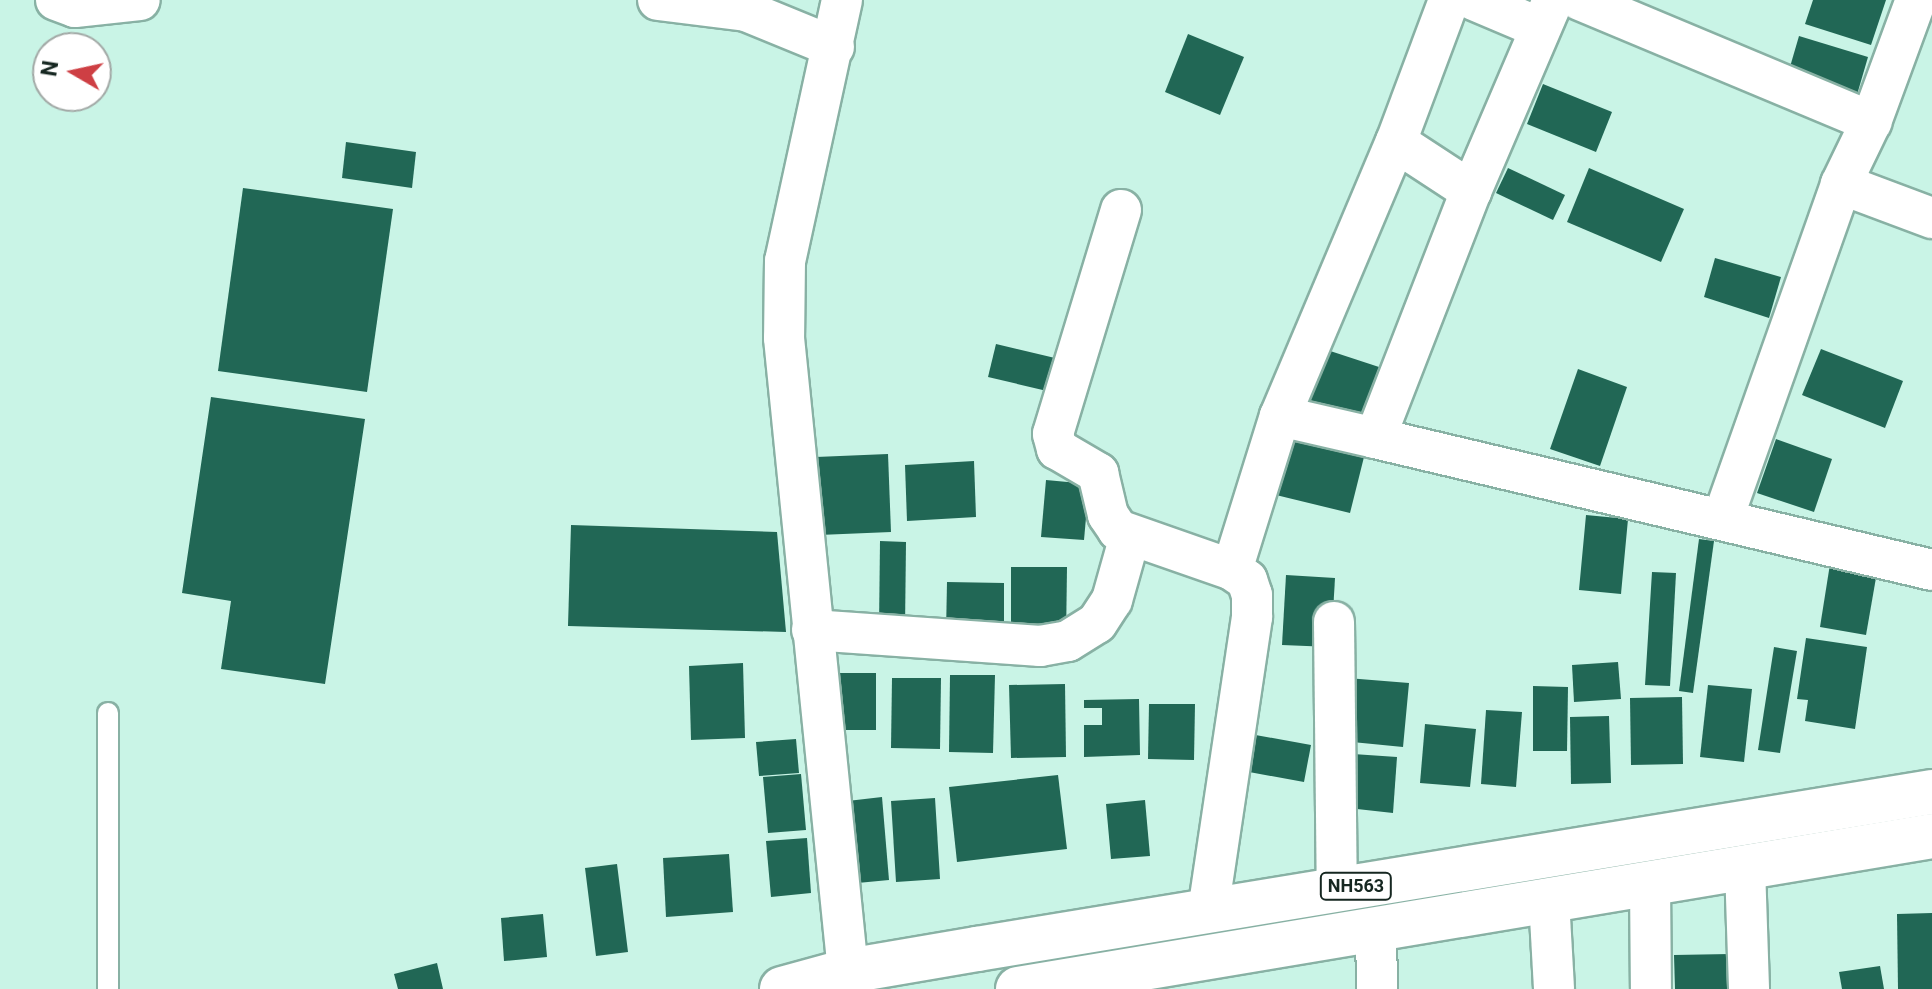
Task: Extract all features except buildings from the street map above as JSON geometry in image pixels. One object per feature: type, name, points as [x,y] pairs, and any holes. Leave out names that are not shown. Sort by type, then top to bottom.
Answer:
[{"type":"highway","name":"NH563","points":[[782,989],[848,971],[1932,792]]},
{"type":"highway","name":"NH563","points":[[1018,989],[1932,836]]},
{"type":"street","points":[[56,0],[75,7],[140,0]]},
{"type":"street","points":[[658,0],[746,11],[834,47]]},
{"type":"street","points":[[842,0],[785,261],[784,338],[812,630],[831,771],[848,971]]},
{"type":"street","points":[[1232,570],[1280,416],[1396,142],[1449,0]]},
{"type":"street","points":[[1375,438],[1471,191],[1546,14],[1474,0]]},
{"type":"street","points":[[1580,0],[1871,122]]},
{"type":"street","points":[[1723,518],[1841,184],[1871,122],[1916,0]]},
{"type":"street","points":[[1396,142],[1471,191]]},
{"type":"street","points":[[1841,184],[1932,218]]},
{"type":"street","points":[[1121,210],[1053,434],[1057,449],[1098,473],[1112,523],[1130,536],[1232,570],[1247,580],[1252,595],[1252,617],[1208,910]]},
{"type":"street","points":[[1280,416],[1659,507],[1723,518],[1932,570]]},
{"type":"street","points":[[812,630],[1040,646],[1068,641],[1097,623],[1112,600],[1130,536]]},
{"type":"street","points":[[1334,622],[1337,889]]},
{"type":"street","points":[[1745,867],[1749,989]]},
{"type":"street","points":[[1650,883],[1651,989]]},
{"type":"street","points":[[1549,899],[1554,989]]},
{"type":"street","points":[[1376,928],[1377,989]]},
{"type":"lane","points":[[108,713],[108,989]]}]
